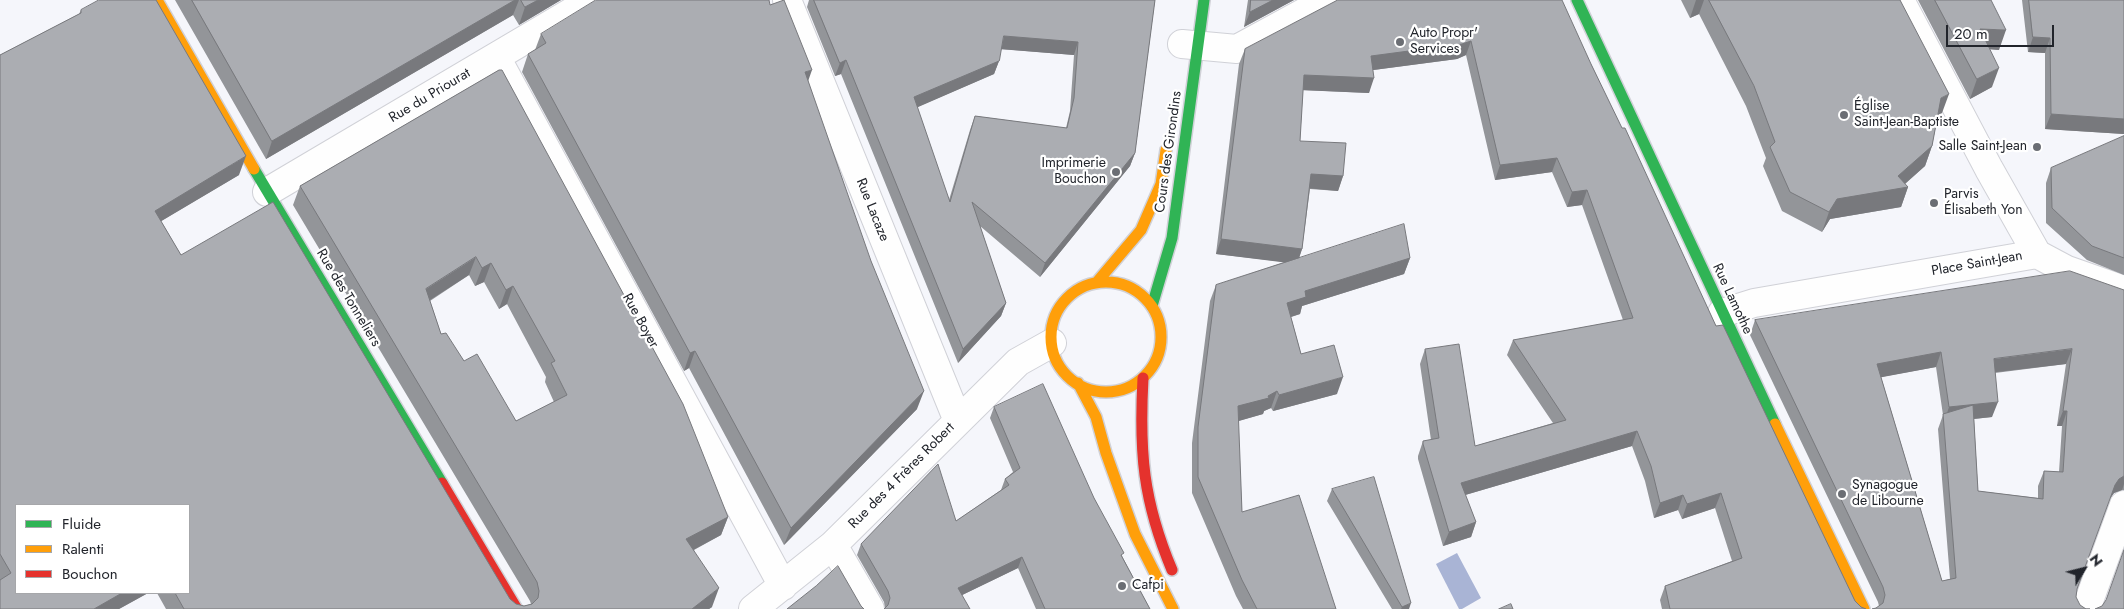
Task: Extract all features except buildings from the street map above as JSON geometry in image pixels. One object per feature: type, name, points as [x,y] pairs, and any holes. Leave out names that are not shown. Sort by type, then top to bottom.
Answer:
[{"type":"street","name":"Rue des Tonneliers","points":[[158,0],[267,192],[517,609]]},
{"type":"street","name":"Rue du Priourat","points":[[267,192],[592,0]]},
{"type":"street","name":"Rue Lacaze","points":[[787,0],[958,421]]},
{"type":"street","name":"Cours des Girondins","points":[[1152,306],[1157,295],[1172,238],[1186,45],[1204,0]]},
{"type":"street","points":[[1186,45],[1237,48],[1327,0]]},
{"type":"street","name":"Rue Lamothe","points":[[1577,0],[1722,313],[1864,609]]},
{"type":"street","name":"Place Saint-Jean","points":[[1722,313],[1754,304],[2037,254],[1989,169],[1900,0]]},
{"type":"street","name":"Rue Boyer","points":[[496,57],[783,586]]},
{"type":"street","name":"Cours des Girondins","points":[[1097,282],[1112,282],[1128,286],[1141,294],[1152,306],[1159,320],[1161,335],[1160,351],[1153,366],[1143,378],[1128,387],[1111,392],[1094,390],[1078,383],[1065,373],[1056,359],[1052,343],[1052,329],[1055,316],[1062,304],[1072,294],[1097,282],[1141,230],[1161,184],[1168,138]]},
{"type":"street","points":[[2037,254],[2067,270],[2124,290]]},
{"type":"street","name":"Rue des 4 Frères Robert","points":[[753,609],[833,544],[1018,362],[1052,343]]},
{"type":"street","points":[[1143,378],[1141,447],[1146,490],[1161,544],[1179,584]]},
{"type":"street","name":"Cours des Girondins","points":[[1078,383],[1096,417],[1106,453],[1135,534],[1173,609]]},
{"type":"street","points":[[2086,609],[2124,505]]},
{"type":"street","points":[[833,544],[870,609]]},
{"type":"water","points":[[1457,553],[1481,598],[1462,609],[1459,609],[1436,564]]},
{"type":"traffic: fast","points":[[1152,306],[1172,238],[1204,0]]},
{"type":"traffic: fast","points":[[1577,0],[1775,424]]},
{"type":"traffic: fast","points":[[254,169],[442,483]]},
{"type":"traffic: slow","points":[[157,0],[254,169]]},
{"type":"traffic: slow","points":[[1097,282],[1141,230],[1161,184],[1166,150]]},
{"type":"traffic: slow","points":[[1106,282],[1127,286],[1145,298],[1157,316],[1161,337],[1157,358],[1145,376],[1127,388],[1106,392],[1085,388],[1067,376],[1055,358],[1051,337],[1055,316],[1067,298],[1085,286],[1106,282]]},
{"type":"traffic: slow","points":[[1078,383],[1096,417],[1106,453],[1135,534],[1173,609]]},
{"type":"traffic: slow","points":[[1775,424],[1864,609]]},
{"type":"traffic: jam","points":[[1143,378],[1142,430],[1145,476],[1155,521],[1172,570]]},
{"type":"traffic: jam","points":[[442,483],[517,609]]},
{"type":"place","name":"Auto Propr' Services","points":[[1400,42]]},
{"type":"place","name":"Église Saint-Jean-Baptiste","points":[[1844,115]]},
{"type":"place","name":"Salle Saint-Jean","points":[[2037,147]]},
{"type":"place","name":"Imprimerie Bouchon","points":[[1116,172]]},
{"type":"place","name":"Parvis Élisabeth Yon","points":[[1934,203]]},
{"type":"place","name":"Synagogue de Libourne","points":[[1842,494]]},
{"type":"place","name":"Cafpi","points":[[1122,586]]}]
